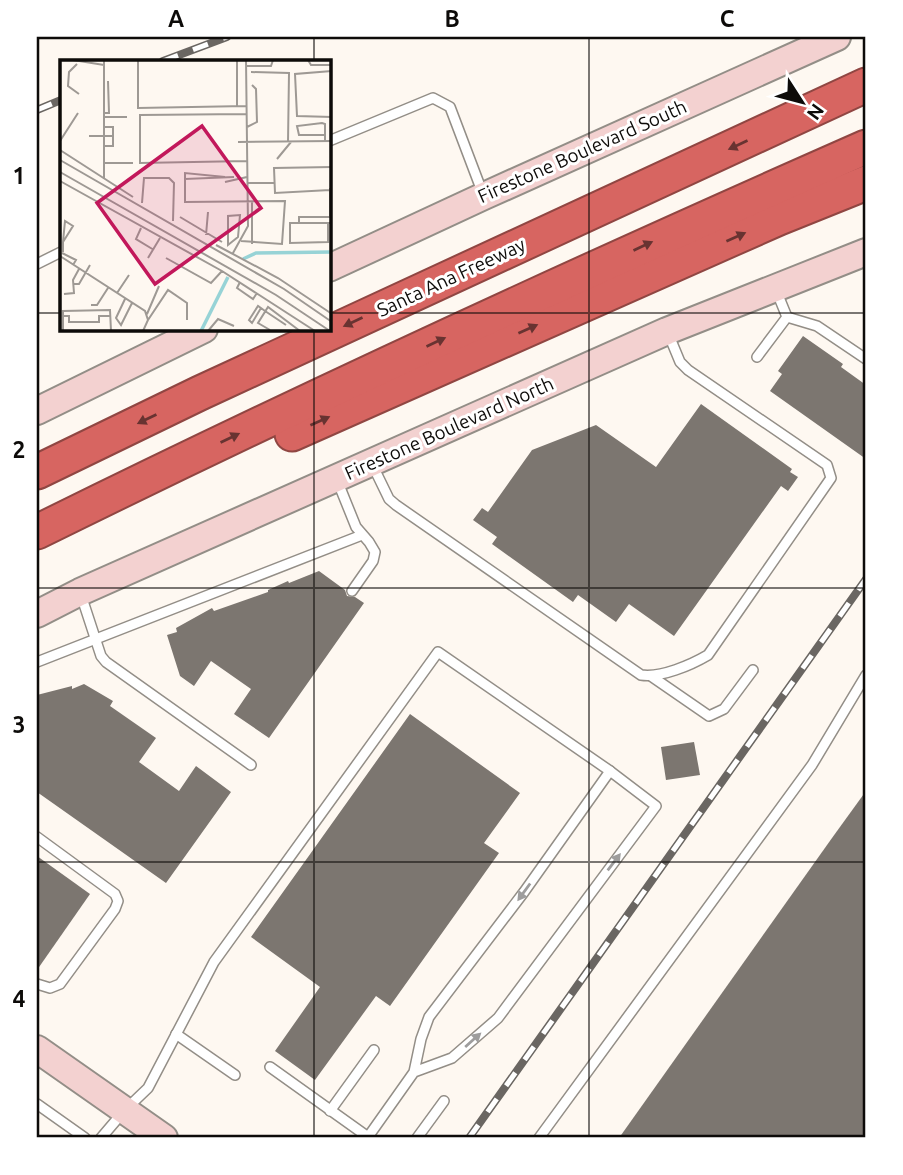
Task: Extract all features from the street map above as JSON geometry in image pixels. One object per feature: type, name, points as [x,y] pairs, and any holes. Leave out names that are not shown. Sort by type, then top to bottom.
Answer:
[{"type":"highway","name":"Santa Ana Freeway","points":[[37,472],[213,387],[866,85]]},
{"type":"highway","points":[[37,533],[264,422],[866,147]]},
{"type":"highway","points":[[37,555],[274,442],[779,218],[866,183]]},
{"type":"street","name":"Firestone Boulevard South","points":[[331,267],[837,37]]},
{"type":"street","name":"Firestone Boulevard North","points":[[37,614],[80,592],[667,331],[866,252]]},
{"type":"street","points":[[37,411],[200,331]]},
{"type":"street","points":[[37,1049],[164,1138]]},
{"type":"lane","points":[[331,140],[433,98],[450,107],[484,196]]},
{"type":"lane","points":[[37,264],[60,252]]},
{"type":"lane","points":[[775,288],[787,317]]},
{"type":"lane","points":[[757,357],[787,317]]},
{"type":"lane","points":[[787,317],[817,326],[866,359]]},
{"type":"lane","points":[[371,463],[389,499],[396,505],[641,675],[651,676],[699,660],[708,655],[831,478],[827,465],[688,370],[680,362],[667,331]]},
{"type":"lane","points":[[336,478],[356,527],[374,552],[373,561],[352,591]]},
{"type":"lane","points":[[37,662],[362,535]]},
{"type":"lane","points":[[80,592],[101,656],[106,662],[251,765]]},
{"type":"lane","points":[[101,1138],[148,1088],[214,962],[438,652],[656,806],[498,1017],[452,1058],[414,1072]]},
{"type":"lane","points":[[651,676],[709,716],[724,709],[753,670]]},
{"type":"lane","points":[[539,1138],[812,765],[866,675]]},
{"type":"lane","points":[[270,1067],[368,1138],[414,1072],[429,1017],[524,892],[610,771]]},
{"type":"lane","points":[[37,837],[116,894],[118,901],[115,909],[60,984],[50,988],[37,984]]},
{"type":"lane","points":[[176,1034],[235,1075]]},
{"type":"lane","points":[[330,1111],[374,1050]]},
{"type":"lane","points":[[417,1138],[444,1101]]},
{"type":"lane","points":[[37,1104],[85,1138]]},
{"type":"building","points":[[803,336],[843,364],[841,367],[866,385],[866,459],[770,391],[782,374],[778,371]]},
{"type":"building","points":[[701,404],[792,469],[790,472],[798,477],[788,491],[781,486],[674,636],[629,604],[616,622],[578,595],[573,602],[492,544],[497,537],[473,520],[482,508],[488,512],[532,450],[596,425],[656,467]]},
{"type":"building","points":[[319,571],[345,590],[347,596],[355,597],[364,603],[269,738],[234,714],[251,689],[211,661],[194,686],[180,676],[167,635],[177,632],[176,628],[212,608],[214,611]]},
{"type":"building","points":[[84,684],[113,701],[110,706],[156,738],[139,762],[179,791],[196,766],[231,792],[166,883],[37,792],[37,695],[72,686],[72,689]]},
{"type":"building","points":[[410,714],[520,793],[484,843],[499,853],[390,1006],[376,996],[315,1080],[275,1051],[320,987],[251,937]]},
{"type":"building","points":[[694,742],[700,775],[666,780],[661,747]]},
{"type":"building","points":[[866,791],[866,1138],[619,1138],[832,838]]},
{"type":"building","points":[[37,856],[90,894],[37,970]]},
{"type":"railway","points":[[166,60],[227,37]]},
{"type":"railway","points":[[37,110],[60,100]]},
{"type":"railway","points":[[469,1138],[866,579]]}]
